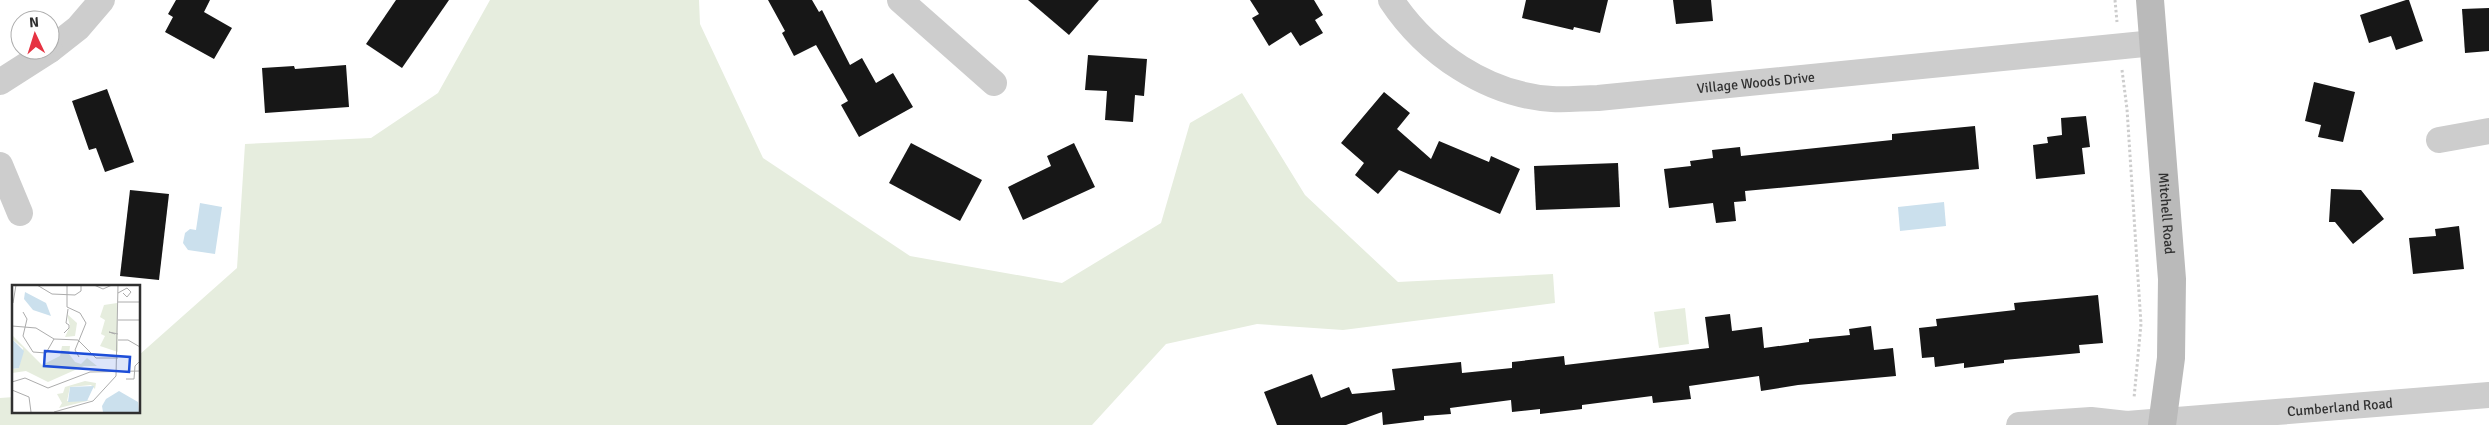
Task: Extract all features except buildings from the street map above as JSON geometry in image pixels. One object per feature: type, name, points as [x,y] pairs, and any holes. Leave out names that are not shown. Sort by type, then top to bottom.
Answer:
[{"type":"main road","name":"Mitchell Road","points":[[2150,0],[2172,279],[2171,358],[2162,423]]},
{"type":"street","points":[[60,42],[78,28],[102,0]]},
{"type":"street","points":[[900,0],[994,83]]},
{"type":"street","name":"Village Woods Drive","points":[[1391,0],[1427,44],[1464,71],[1506,90],[1552,100],[1598,98],[2154,42]]},
{"type":"street","points":[[0,82],[34,60]]},
{"type":"street","points":[[2439,140],[2489,131]]},
{"type":"street","points":[[0,165],[20,213]]},
{"type":"street","name":"Cumberland Road","points":[[2018,425],[2091,420],[2127,424],[2162,423],[2489,395]]},
{"type":"path","points":[[2115,0],[2118,47],[2127,109],[2141,324],[2135,396],[2127,424]]},
{"type":"green space","points":[[490,0],[699,0],[700,24],[763,158],[910,256],[1062,283],[1161,223],[1190,123],[1242,93],[1305,195],[1398,282],[1553,274],[1555,303],[1343,330],[1257,324],[1166,344],[1092,425],[0,425],[0,398],[12,397],[12,412],[140,412],[140,354],[237,268],[245,144],[371,138],[438,93]]},
{"type":"green space","points":[[1685,308],[1689,344],[1659,348],[1654,312]]},
{"type":"water","points":[[1944,202],[1946,226],[1900,231],[1898,207]]},
{"type":"water","points":[[200,203],[222,207],[215,254],[188,250],[183,243],[185,233],[190,229],[196,230]]}]
